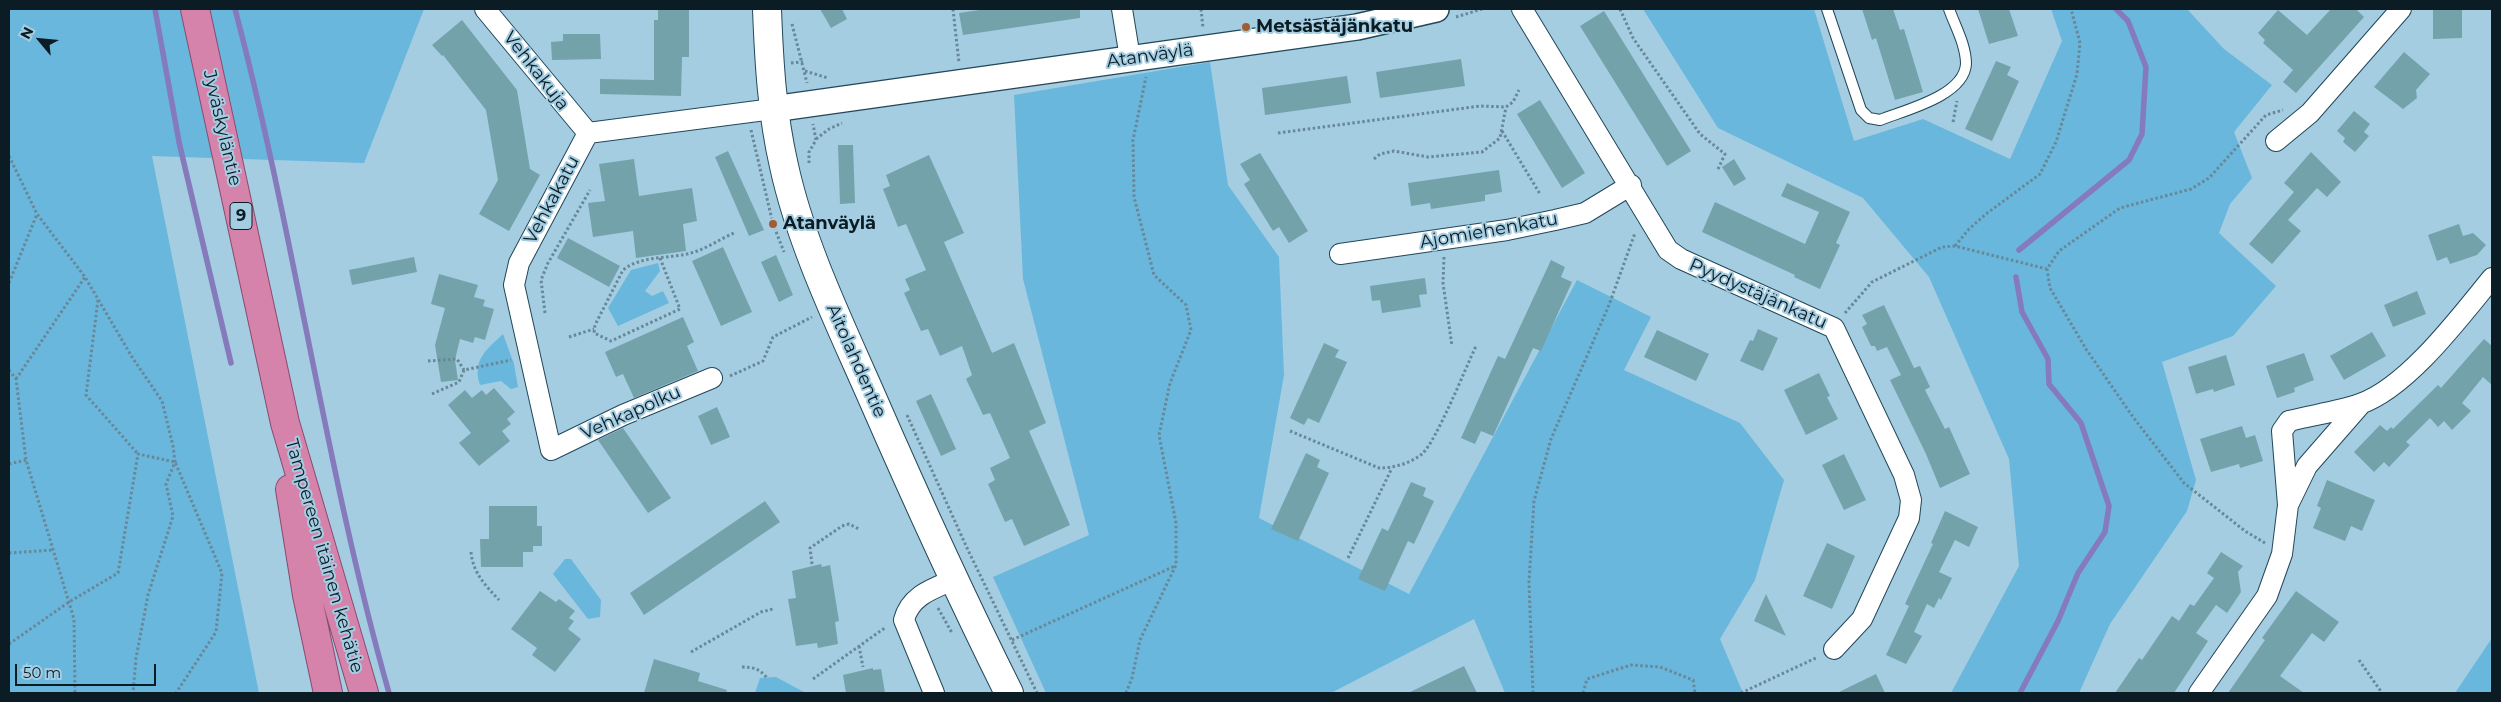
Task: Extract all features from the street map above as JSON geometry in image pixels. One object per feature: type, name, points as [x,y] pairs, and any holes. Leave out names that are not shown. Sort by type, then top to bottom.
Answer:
[{"type":"highway","name":"Jyväskyläntie","points":[[195,9],[285,423]]},
{"type":"highway","name":"Tampereen itäinen kehätie","points":[[285,423],[294,513],[307,596],[328,693]]},
{"type":"highway","name":"Tampereen itäinen kehätie","points":[[285,423],[364,693]]},
{"type":"main road","name":"Aitolahdentie","points":[[767,9],[773,109],[790,190],[831,305],[953,580],[1009,693]]},
{"type":"street","name":"Vehkakuja","points":[[485,9],[588,134]]},
{"type":"street","points":[[1122,9],[1138,67]]},
{"type":"street","name":"Atanväylä","points":[[773,109],[1138,67],[1358,27],[1436,9]]},
{"type":"street","name":"Pyydystäjänkatu","points":[[1522,9],[1644,207],[1668,250],[1681,259],[1834,328],[1904,475],[1911,500],[1909,518],[1862,619],[1834,649]]},
{"type":"street","points":[[2276,141],[2310,113],[2400,9]]},
{"type":"street","points":[[588,134],[773,109]]},
{"type":"street","name":"Vehkakatu","points":[[551,450],[514,285],[518,263],[588,134]]},
{"type":"street","name":"Ajomiehenkatu","points":[[1340,254],[1507,230],[1585,213],[1630,184]]},
{"type":"street","points":[[2199,693],[2267,596],[2282,554],[2288,504],[2282,431],[2289,421],[2361,404],[2390,387],[2429,352],[2492,278]]},
{"type":"street","name":"Vehkapolku","points":[[551,450],[623,415],[712,378]]},
{"type":"street","points":[[2288,504],[2307,466],[2361,404]]},
{"type":"street","points":[[934,693],[904,620],[905,613],[916,598],[953,580]]},
{"type":"lane","points":[[1827,9],[1861,110],[1868,118],[1880,120],[1946,94],[1964,74],[1966,64],[1964,48],[1949,9]]},
{"type":"path","points":[[952,9],[959,67]]},
{"type":"path","points":[[1201,9],[1204,33]]},
{"type":"path","points":[[1620,9],[1633,38],[1700,134],[1725,154],[1718,169]]},
{"type":"path","points":[[1955,246],[1969,229],[1986,214],[2040,174],[2056,142],[2078,74],[2080,43],[2070,9]]},
{"type":"path","points":[[791,21],[803,62],[816,140],[809,152],[809,170]]},
{"type":"path","points":[[1126,693],[1132,678],[1140,640],[1176,565],[1176,523],[1159,436],[1170,383],[1191,330],[1186,305],[1154,276],[1134,197],[1133,140],[1138,67]]},
{"type":"path","points":[[1278,133],[1480,106],[1506,107],[1513,102],[1519,90]]},
{"type":"path","points":[[1374,159],[1380,154],[1394,151],[1428,157],[1482,152],[1500,138],[1506,107]]},
{"type":"path","points":[[2253,128],[2209,178],[2191,189],[2120,208],[2058,251],[2046,269],[2050,288],[2086,349],[2133,417],[2184,483],[2246,531],[2282,554]]},
{"type":"path","points":[[1502,131],[1540,194]]},
{"type":"path","points":[[9,156],[37,214],[86,277],[132,357],[162,401],[175,462],[222,573],[216,632],[176,693]]},
{"type":"path","points":[[545,313],[541,280],[548,263],[590,190]]},
{"type":"path","points":[[1534,693],[1529,582],[1534,501],[1551,439],[1610,305],[1644,207]]},
{"type":"path","points":[[9,283],[37,214]]},
{"type":"path","points":[[569,337],[594,329],[623,270],[640,261],[692,253],[734,233]]},
{"type":"path","points":[[1444,239],[1443,283],[1452,346]]},
{"type":"path","points":[[1834,328],[1872,282],[1942,247],[1955,246],[2046,269]]},
{"type":"path","points":[[594,329],[594,333],[611,341],[680,309],[660,258]]},
{"type":"path","points":[[16,379],[86,277]]},
{"type":"path","points":[[98,299],[86,395],[138,454],[175,462]]},
{"type":"path","points":[[712,378],[733,376],[763,361],[773,337],[818,315]]},
{"type":"path","points":[[1290,431],[1379,468],[1392,468],[1423,453],[1433,438],[1476,346]]},
{"type":"path","points":[[464,370],[529,356]]},
{"type":"path","points":[[428,362],[457,359],[464,370]]},
{"type":"path","points":[[9,370],[16,379],[26,460],[74,619],[75,693]]},
{"type":"path","points":[[432,394],[459,382],[464,370]]},
{"type":"path","points":[[906,412],[1037,693]]},
{"type":"path","points":[[9,644],[69,602],[118,573],[138,454]]},
{"type":"path","points":[[9,464],[26,460]]},
{"type":"path","points":[[133,693],[136,658],[148,595],[172,516],[166,484],[175,462]]},
{"type":"path","points":[[1348,558],[1392,468]]},
{"type":"path","points":[[812,564],[810,548],[842,526],[849,524],[860,529]]},
{"type":"path","points":[[9,553],[53,550]]},
{"type":"path","points":[[471,552],[473,566],[479,578],[500,600]]},
{"type":"path","points":[[1012,640],[1176,565]]},
{"type":"path","points":[[692,652],[761,612],[773,608]]},
{"type":"path","points":[[813,679],[905,613]]},
{"type":"path","points":[[859,646],[862,667]]},
{"type":"path","points":[[1741,693],[1834,649]]},
{"type":"path","points":[[2359,660],[2382,693]]},
{"type":"path","points":[[1583,693],[1587,679],[1631,665],[1660,668],[1693,680],[1695,693]]},
{"type":"path","points":[[742,667],[752,667],[761,670],[767,678]]},
{"type":"shaded area","points":[[9,9],[424,9],[364,163],[152,156],[259,693],[9,693]]},
{"type":"shaded area","points":[[1643,9],[1814,9],[1854,141],[1923,119],[2010,159],[2062,41],[2051,9],[2187,9],[2224,49],[2272,85],[2234,132],[2252,178],[2230,204],[2219,233],[2276,286],[2233,336],[2162,362],[2196,480],[2187,511],[2110,624],[2079,693],[1951,693],[2019,566],[2009,459],[1929,277],[1863,198],[1718,128]]},
{"type":"shaded area","points":[[1210,62],[1228,185],[1279,257],[1284,375],[1259,518],[1409,594],[1577,280],[1651,317],[1624,370],[1740,423],[1784,480],[1755,580],[1720,639],[1743,693],[1505,693],[1474,619],[1331,693],[1046,693],[993,577],[1089,535],[1023,279],[1014,95]]},
{"type":"shaded area","points":[[658,263],[660,271],[645,291],[652,296],[663,291],[669,303],[618,326],[608,308],[631,270]]},
{"type":"shaded area","points":[[503,334],[514,364],[518,387],[511,389],[501,381],[480,385],[478,376],[479,362],[486,351]]},
{"type":"shaded area","points":[[565,559],[571,559],[601,600],[600,617],[588,619],[553,574]]},
{"type":"shaded area","points":[[2492,638],[2492,693],[2455,693]]},
{"type":"shaded area","points":[[776,677],[806,693],[755,693],[760,678]]},
{"type":"building","points":[[658,9],[689,9],[689,57],[682,57],[681,96],[600,94],[600,79],[654,80],[654,20],[658,20]]},
{"type":"building","points":[[820,9],[842,9],[847,19],[831,28]]},
{"type":"building","points":[[986,9],[1080,9],[1080,18],[963,35],[959,13]]},
{"type":"building","points":[[1862,9],[1893,9],[1900,30],[1904,29],[1923,92],[1895,100],[1876,38],[1872,40]]},
{"type":"building","points":[[1978,9],[2009,9],[2018,36],[1989,44]]},
{"type":"building","points":[[2331,9],[2356,9],[2364,17],[2296,93],[2283,82],[2293,70],[2263,43],[2265,40],[2258,33],[2278,10],[2307,35]]},
{"type":"building","points":[[2433,9],[2462,9],[2462,38],[2433,39]]},
{"type":"building","points":[[1604,11],[1691,151],[1667,166],[1580,26]]},
{"type":"building","points":[[462,20],[517,90],[530,169],[540,175],[509,231],[479,214],[498,180],[486,110],[443,55],[432,45]]},
{"type":"building","points":[[563,34],[600,34],[601,59],[552,60],[551,42],[563,41]]},
{"type":"building","points":[[2404,52],[2430,74],[2416,90],[2417,98],[2403,109],[2374,87]]},
{"type":"building","points":[[1461,59],[1465,86],[1380,98],[1376,72]]},
{"type":"building","points":[[1996,61],[2011,67],[2007,75],[2019,81],[1992,141],[1965,129]]},
{"type":"building","points":[[1347,76],[1351,103],[1265,115],[1262,88]]},
{"type":"building","points":[[1540,100],[1585,173],[1562,188],[1517,114]]},
{"type":"building","points":[[2354,111],[2370,124],[2364,132],[2369,136],[2355,152],[2343,142],[2345,138],[2337,131]]},
{"type":"building","points":[[838,145],[853,145],[855,203],[840,204]]},
{"type":"building","points":[[728,151],[764,230],[749,236],[715,157]]},
{"type":"building","points":[[2311,152],[2341,182],[2327,197],[2317,188],[2288,220],[2301,231],[2272,264],[2249,244],[2294,192],[2284,183]]},
{"type":"building","points":[[1260,153],[1308,231],[1289,243],[1279,227],[1273,231],[1244,184],[1250,180],[1240,164]]},
{"type":"building","points":[[929,155],[964,233],[944,242],[992,353],[1014,343],[1046,423],[1029,431],[1070,525],[1024,546],[1012,519],[1005,522],[988,484],[995,480],[990,468],[1010,458],[990,413],[983,415],[966,379],[972,375],[962,346],[940,356],[928,329],[921,331],[904,293],[910,290],[905,279],[926,270],[906,224],[898,227],[883,189],[890,186],[886,175]]},
{"type":"building","points":[[634,159],[639,196],[692,188],[697,221],[683,224],[686,251],[636,258],[633,231],[593,237],[588,203],[605,201],[599,164]]},
{"type":"building","points":[[1734,159],[1746,179],[1734,186],[1722,167]]},
{"type":"building","points":[[1499,170],[1502,192],[1485,195],[1485,201],[1431,209],[1430,203],[1411,206],[1408,183]]},
{"type":"building","points":[[1787,183],[1850,212],[1836,243],[1840,245],[1820,289],[1794,277],[1795,275],[1702,232],[1715,202],[1805,244],[1819,212],[1781,196]]},
{"type":"building","points":[[2459,224],[2463,236],[2473,233],[2486,245],[2477,255],[2450,264],[2447,257],[2437,261],[2428,235]]},
{"type":"building","points":[[568,238],[620,266],[609,287],[557,258]]},
{"type":"building","points":[[723,247],[752,312],[721,326],[692,261]]},
{"type":"building","points":[[776,255],[793,295],[779,302],[761,262]]},
{"type":"building","points":[[414,257],[417,272],[352,285],[349,270]]},
{"type":"building","points":[[1551,260],[1565,267],[1561,277],[1572,282],[1541,351],[1533,348],[1493,436],[1481,431],[1475,444],[1461,438],[1498,356],[1505,359]]},
{"type":"building","points":[[439,274],[478,285],[474,297],[485,300],[483,306],[494,309],[485,340],[475,337],[473,343],[460,339],[455,360],[458,380],[441,382],[435,345],[445,308],[431,304]]},
{"type":"building","points":[[1425,278],[1427,294],[1419,295],[1421,307],[1382,313],[1380,300],[1372,301],[1370,286]]},
{"type":"building","points":[[2417,291],[2426,314],[2393,327],[2384,305]]},
{"type":"building","points":[[1884,305],[1914,368],[1920,366],[1930,387],[1925,390],[1945,429],[1949,427],[1970,474],[1940,488],[1926,454],[1890,380],[1901,375],[1887,347],[1877,351],[1875,346],[1871,346],[1862,327],[1867,324],[1862,315]]},
{"type":"building","points":[[683,317],[694,342],[687,346],[698,371],[634,398],[623,374],[616,377],[605,352]]},
{"type":"building","points":[[1758,329],[1778,338],[1763,371],[1740,361],[1750,340],[1753,341]]},
{"type":"building","points":[[1657,330],[1709,354],[1696,381],[1644,357]]},
{"type":"building","points":[[2372,332],[2386,356],[2344,380],[2330,356]]},
{"type":"building","points":[[2484,339],[2492,346],[2492,385],[2483,377],[2462,403],[2471,411],[2452,430],[2444,421],[2438,427],[2430,418],[2406,442],[2410,445],[2389,467],[2384,462],[2374,472],[2354,452],[2380,425],[2387,431],[2391,427],[2393,429],[2438,385],[2441,388]]},
{"type":"building","points":[[1324,343],[1339,350],[1335,357],[1347,362],[1319,423],[1308,418],[1304,425],[1290,418]]},
{"type":"building","points":[[2304,353],[2314,380],[2294,388],[2295,392],[2277,398],[2266,366]]},
{"type":"building","points":[[2226,355],[2235,385],[2214,392],[2213,389],[2196,394],[2188,367]]},
{"type":"building","points":[[1819,373],[1830,396],[1827,397],[1838,419],[1806,435],[1784,390]]},
{"type":"building","points":[[494,388],[515,412],[507,419],[511,424],[502,431],[510,441],[479,466],[459,443],[471,433],[448,405],[465,390],[472,398],[482,390],[486,395]]},
{"type":"building","points":[[931,394],[956,449],[941,456],[916,401]]},
{"type":"building","points":[[717,407],[730,437],[711,445],[698,416]]},
{"type":"building","points":[[2242,426],[2246,438],[2255,435],[2263,461],[2240,468],[2239,464],[2211,472],[2200,439]]},
{"type":"building","points":[[623,428],[671,498],[648,513],[598,440]]},
{"type":"building","points":[[1306,453],[1320,460],[1317,467],[1329,473],[1298,541],[1271,529]]},
{"type":"building","points":[[1844,454],[1866,500],[1844,510],[1822,465]]},
{"type":"building","points":[[2327,480],[2375,500],[2362,531],[2351,526],[2345,541],[2313,528],[2321,508],[2317,506]]},
{"type":"building","points":[[1411,482],[1426,488],[1423,496],[1434,501],[1414,544],[1408,541],[1385,591],[1358,579],[1382,528],[1388,531]]},
{"type":"building","points":[[765,501],[780,522],[644,615],[630,593]]},
{"type":"building","points":[[489,506],[537,506],[537,526],[542,526],[542,546],[533,546],[533,552],[523,552],[523,567],[481,567],[480,539],[489,539]]},
{"type":"building","points":[[1945,511],[1978,527],[1969,547],[1955,540],[1939,572],[1952,578],[1941,600],[1939,598],[1934,608],[1927,604],[1914,632],[1922,636],[1906,664],[1886,655],[1909,606],[1905,604],[1933,544],[1931,543]]},
{"type":"building","points":[[1827,543],[1855,556],[1832,609],[1803,596]]},
{"type":"building","points":[[2221,552],[2243,566],[2238,572],[2241,592],[2227,613],[2216,605],[2196,633],[2208,641],[2174,693],[2115,693],[2139,658],[2142,660],[2172,616],[2179,621],[2190,604],[2194,606],[2214,578],[2207,573]]},
{"type":"building","points":[[821,564],[822,567],[830,565],[839,621],[835,622],[838,644],[818,648],[817,643],[796,646],[788,599],[796,598],[792,571]]},
{"type":"building","points":[[540,591],[556,602],[559,599],[575,611],[569,618],[574,621],[568,629],[581,639],[555,672],[532,655],[537,648],[511,629]]},
{"type":"building","points":[[2296,591],[2339,622],[2324,642],[2312,633],[2280,676],[2304,693],[2228,693],[2265,640],[2262,638]]},
{"type":"building","points":[[1766,594],[1786,636],[1754,621]]},
{"type":"building","points":[[654,659],[700,673],[698,681],[727,690],[726,693],[644,693]]},
{"type":"building","points":[[1464,666],[1477,693],[1408,693]]},
{"type":"building","points":[[873,668],[873,670],[881,669],[885,693],[846,693],[843,675]]},
{"type":"building","points":[[1876,674],[1885,693],[1837,693]]},
{"type":"waterway","points":[[155,9],[179,142],[231,363]]},
{"type":"waterway","points":[[235,9],[275,180],[346,523],[389,693]]},
{"type":"waterway","points":[[2019,250],[2129,160],[2142,134],[2146,67],[2128,21],[2116,9]]},
{"type":"waterway","points":[[2016,277],[2022,312],[2048,359],[2049,384],[2081,423],[2109,506],[2105,532],[2078,573],[2058,621],[2020,693]]},
{"type":"place","name":"Metsästäjänkatu","points":[[1246,27]]},
{"type":"place","name":"Atanväylä","points":[[773,224]]}]
